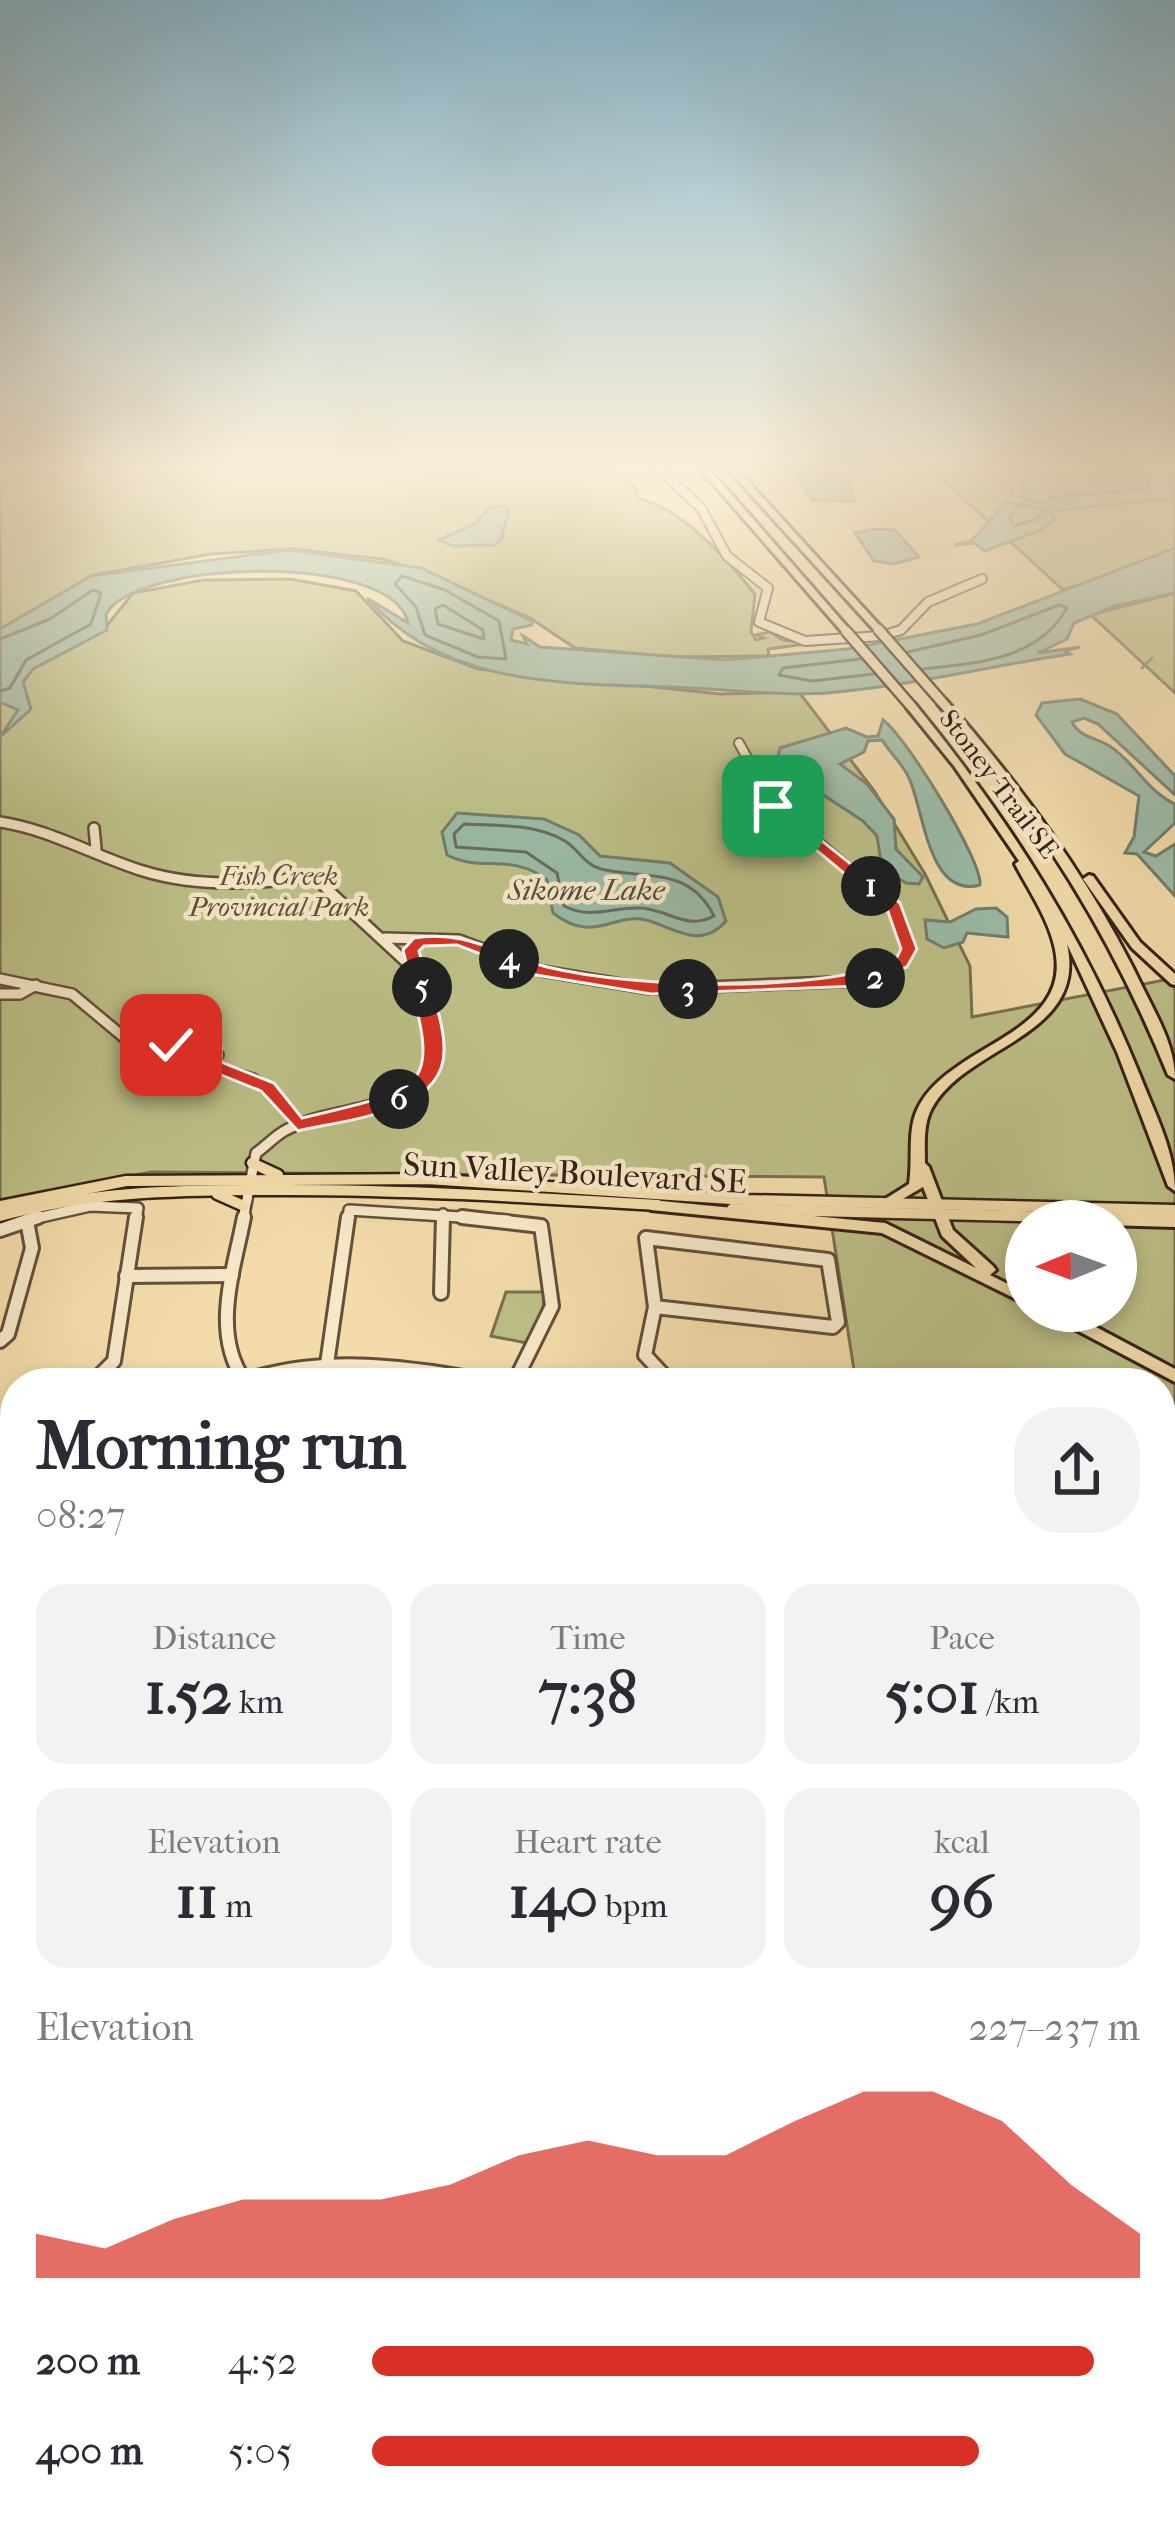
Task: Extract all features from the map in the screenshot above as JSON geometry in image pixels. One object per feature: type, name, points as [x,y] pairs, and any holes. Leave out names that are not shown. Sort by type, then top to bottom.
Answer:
[{"type":"highway","name":"Stoney Trail SE","points":[[803,582],[910,706],[1039,876],[1097,983],[1175,1186]]},
{"type":"highway","name":"Stoney Trail SE","points":[[833,582],[1030,804],[1129,969],[1175,1075]]},
{"type":"highway","points":[[1030,804],[1136,945],[1175,981]]},
{"type":"highway","points":[[884,1204],[916,1188],[919,1124],[938,1088],[1041,1014],[1063,978],[1056,936],[993,810]]},
{"type":"highway","points":[[917,1153],[949,1235],[970,1257],[1005,1277]]},
{"type":"highway","points":[[651,1204],[885,1228],[1005,1288]]},
{"type":"highway","points":[[1093,1332],[1162,1368]]},
{"type":"highway","points":[[1104,1332],[1164,1368]]},
{"type":"main road","points":[[252,1162],[262,1171],[303,1180]]},
{"type":"main road","name":"Sun Valley Boulevard SE","points":[[0,1216],[92,1194],[303,1180],[439,1179],[938,1210]]},
{"type":"main road","name":"Sun Valley Boulevard SE","points":[[0,1206],[94,1184],[248,1185],[434,1189],[651,1204],[1148,1214]]},
{"type":"main road","points":[[193,1190],[244,1206]]},
{"type":"main road","points":[[1148,1214],[1175,1210]]},
{"type":"main road","points":[[1148,1214],[1175,1220]]},
{"type":"street","points":[[761,582],[768,587],[761,626],[776,634],[829,640],[870,637],[907,627],[922,604],[976,582]]},
{"type":"street","points":[[381,937],[459,940],[542,971],[651,989],[860,981],[902,964],[909,949],[894,907],[773,806],[739,743]]},
{"type":"street","points":[[0,822],[44,828],[134,868],[172,877],[242,882],[313,876],[418,973]]},
{"type":"street","points":[[94,828],[96,849]]},
{"type":"street","points":[[236,1368],[227,1340],[232,1275],[252,1162],[266,1141],[298,1125],[391,1103],[424,1081],[436,1050],[411,949],[426,940]]},
{"type":"street","points":[[0,979],[82,999],[122,1039],[212,1065],[267,1087],[298,1125]]},
{"type":"street","points":[[0,994],[15,995],[36,985]]},
{"type":"street","points":[[0,1230],[79,1209],[136,1205],[140,1212],[114,1361],[107,1368]]},
{"type":"street","points":[[327,1364],[346,1212],[443,1214],[541,1226],[552,1306],[521,1368]]},
{"type":"street","points":[[441,1293],[443,1214]]},
{"type":"street","points":[[0,1341],[8,1334],[32,1248],[26,1221]]},
{"type":"street","points":[[655,1307],[830,1327],[838,1322],[824,1256],[650,1236],[643,1242],[655,1307],[645,1355],[657,1368]]},
{"type":"street","points":[[126,1276],[232,1275]]},
{"type":"street","points":[[286,1368],[327,1364],[363,1368]]},
{"type":"green space","points":[[0,582],[83,582],[0,630]]},
{"type":"green space","name":"Fish Creek Provincial Park","points":[[194,582],[305,582],[356,591],[403,641],[478,669],[721,694],[799,692],[875,792],[925,874],[970,966],[972,1017],[1175,978],[1175,1368],[854,1368],[824,1177],[151,1172],[0,1202],[0,672],[105,628],[133,593]]},
{"type":"green space","points":[[445,582],[745,582],[755,594],[751,632],[756,640],[764,638],[756,635],[770,632],[783,640],[813,643],[768,649],[769,656],[674,657],[575,648],[530,618]]},
{"type":"green space","points":[[1054,582],[1090,582],[1063,590]]},
{"type":"green space","points":[[1175,593],[1175,693],[1091,615]]},
{"type":"green space","points":[[506,1292],[545,1292],[542,1317],[527,1343],[491,1336]]},
{"type":"water","points":[[81,582],[166,582],[127,596],[106,614],[107,630],[33,669],[23,682],[31,709],[0,737],[18,710],[0,702],[0,629]]},
{"type":"water","points":[[349,582],[450,582],[532,621],[532,625],[513,629],[511,640],[527,644],[523,636],[540,647],[726,660],[848,649],[977,624],[1087,582],[1175,582],[1175,593],[1114,606],[1074,623],[1067,639],[1038,653],[1080,647],[1065,651],[1070,654],[888,686],[782,694],[570,683],[481,668],[440,653],[401,630],[367,598],[408,623],[392,600]]},
{"type":"water","points":[[1080,699],[1117,714],[1175,776],[1175,795],[1098,724],[1084,718],[1072,722],[1120,754],[1156,792],[1175,804],[1175,823],[1144,852],[1156,856],[1175,844],[1175,896],[1137,854],[1125,853],[1134,837],[1139,796],[1065,754],[1036,715],[1042,703]]},
{"type":"water","points":[[883,720],[941,799],[969,851],[980,885],[963,886],[939,866],[909,778],[882,740],[868,741],[864,752],[840,764],[867,784],[894,819],[896,849],[923,877],[919,884],[906,883],[882,868],[877,836],[863,821],[776,764],[780,748],[846,728],[867,737],[878,736]]},
{"type":"water","name":"Sikome Lake","points":[[457,813],[544,819],[579,835],[600,856],[670,863],[718,897],[726,921],[697,936],[646,920],[592,927],[567,922],[553,913],[547,880],[534,872],[447,855],[442,832]]},
{"type":"water","points":[[996,908],[1007,917],[1008,937],[967,933],[963,942],[944,948],[927,939],[925,920],[950,922],[976,909]]},
{"type":"waterway","points":[[1142,668],[1152,658]]},
{"type":"route","points":[[171,1045],[185,1043],[215,1051],[218,1057],[212,1065],[267,1087],[298,1125],[391,1103],[418,1087],[431,1071],[436,1050],[411,950],[419,941],[459,940],[542,971],[651,989],[871,980],[902,964],[909,949],[894,907],[773,806]]}]
